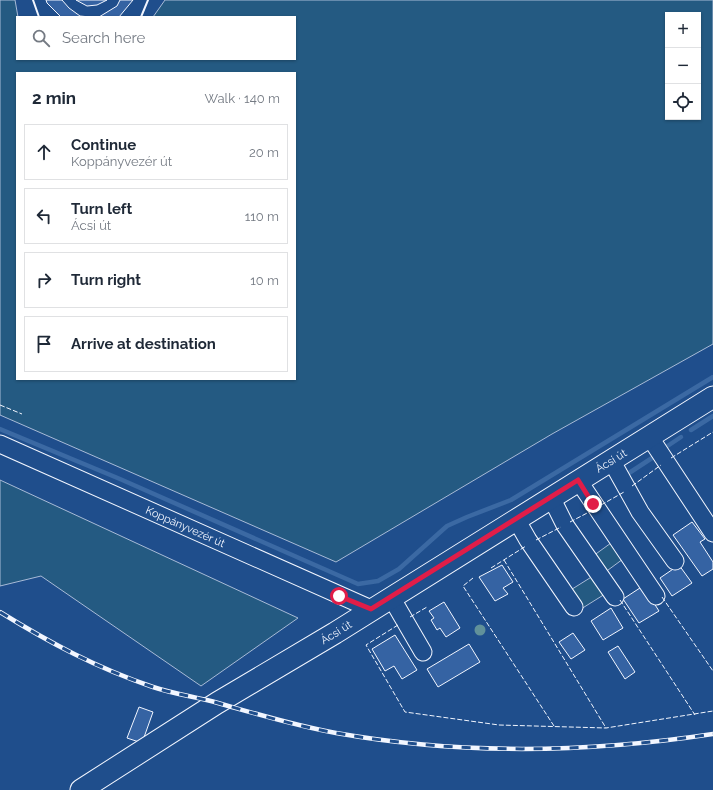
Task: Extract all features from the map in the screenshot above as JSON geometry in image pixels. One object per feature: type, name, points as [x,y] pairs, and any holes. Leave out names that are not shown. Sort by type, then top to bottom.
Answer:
[{"type":"main road","name":"Ácsi út","points":[[92,787],[217,703],[713,397]]},
{"type":"street","points":[[649,436],[713,533]]},
{"type":"street","name":"Koppányvezér út","points":[[0,444],[371,609]]},
{"type":"street","points":[[611,460],[640,512],[675,561]]},
{"type":"street","points":[[578,480],[656,596]]},
{"type":"street","points":[[551,497],[565,525],[614,597]]},
{"type":"street","points":[[516,519],[528,540],[574,607]]},
{"type":"street","points":[[391,597],[422,652]]},
{"type":"shaded area","points":[[0,0],[15,0],[18,16],[16,16],[16,60],[296,60],[296,16],[154,16],[165,0],[713,0],[713,344],[552,434],[336,562],[0,415]]},
{"type":"shaded area","points":[[0,480],[298,618],[201,686],[41,576],[0,586]]},
{"type":"shaded area","points":[[611,543],[623,559],[604,573],[593,556]]},
{"type":"shaded area","points":[[593,576],[605,594],[581,609],[569,591]]},
{"type":"building","points":[[46,0],[62,0],[69,8],[80,16],[60,16],[47,3]]},
{"type":"building","points":[[76,0],[107,0],[97,5],[87,6]]},
{"type":"building","points":[[120,0],[133,0],[120,16],[101,16],[117,6]]},
{"type":"building","points":[[692,522],[705,539],[700,542],[713,562],[713,569],[702,576],[673,535]]},
{"type":"building","points":[[502,565],[513,582],[503,588],[508,594],[495,601],[479,577]]},
{"type":"building","points":[[679,565],[692,583],[672,596],[660,578]]},
{"type":"building","points":[[643,586],[659,611],[639,623],[623,599]]},
{"type":"building","points":[[444,602],[460,628],[446,637],[440,628],[437,630],[431,620],[434,618],[429,611]]},
{"type":"building","points":[[611,608],[623,628],[603,640],[591,621]]},
{"type":"building","points":[[573,633],[585,650],[571,659],[559,642]]},
{"type":"building","points":[[395,635],[417,670],[402,679],[394,666],[385,671],[372,649]]},
{"type":"building","points":[[469,644],[480,662],[438,687],[427,669]]},
{"type":"building","points":[[618,646],[635,672],[625,679],[608,652]]},
{"type":"building","points":[[139,707],[153,712],[142,743],[127,738]]},
{"type":"waterway","points":[[0,429],[120,479],[358,584],[378,581],[399,569],[447,526],[511,500],[713,377]]},
{"type":"waterway","points":[[691,430],[713,416]]},
{"type":"waterway","points":[[663,449],[681,437]]},
{"type":"waterway","points":[[626,475],[652,458]]},
{"type":"railway","points":[[0,612],[74,654],[132,680],[169,692],[336,733],[430,745],[524,749],[619,745],[713,734]]},
{"type":"fence","points":[[0,405],[22,414]]},
{"type":"fence","points":[[671,458],[713,432]]},
{"type":"fence","points":[[632,486],[661,465]]},
{"type":"fence","points":[[601,505],[624,492]]},
{"type":"fence","points":[[570,522],[591,511]]},
{"type":"fence","points":[[536,540],[561,527]]},
{"type":"fence","points":[[491,568],[526,546]]},
{"type":"fence","points":[[504,560],[606,728]]},
{"type":"fence","points":[[473,578],[463,586],[554,726]]},
{"type":"fence","points":[[662,597],[713,671]]},
{"type":"fence","points":[[620,600],[695,715]]},
{"type":"fence","points":[[410,617],[427,607]]},
{"type":"fence","points":[[398,625],[366,645],[405,712],[499,725],[606,728],[713,711]]},
{"type":"wall","points":[[33,0],[39,16]]},
{"type":"wall","points":[[141,16],[148,0]]},
{"type":"route","points":[[339,596],[371,609],[578,480],[593,504]]}]
